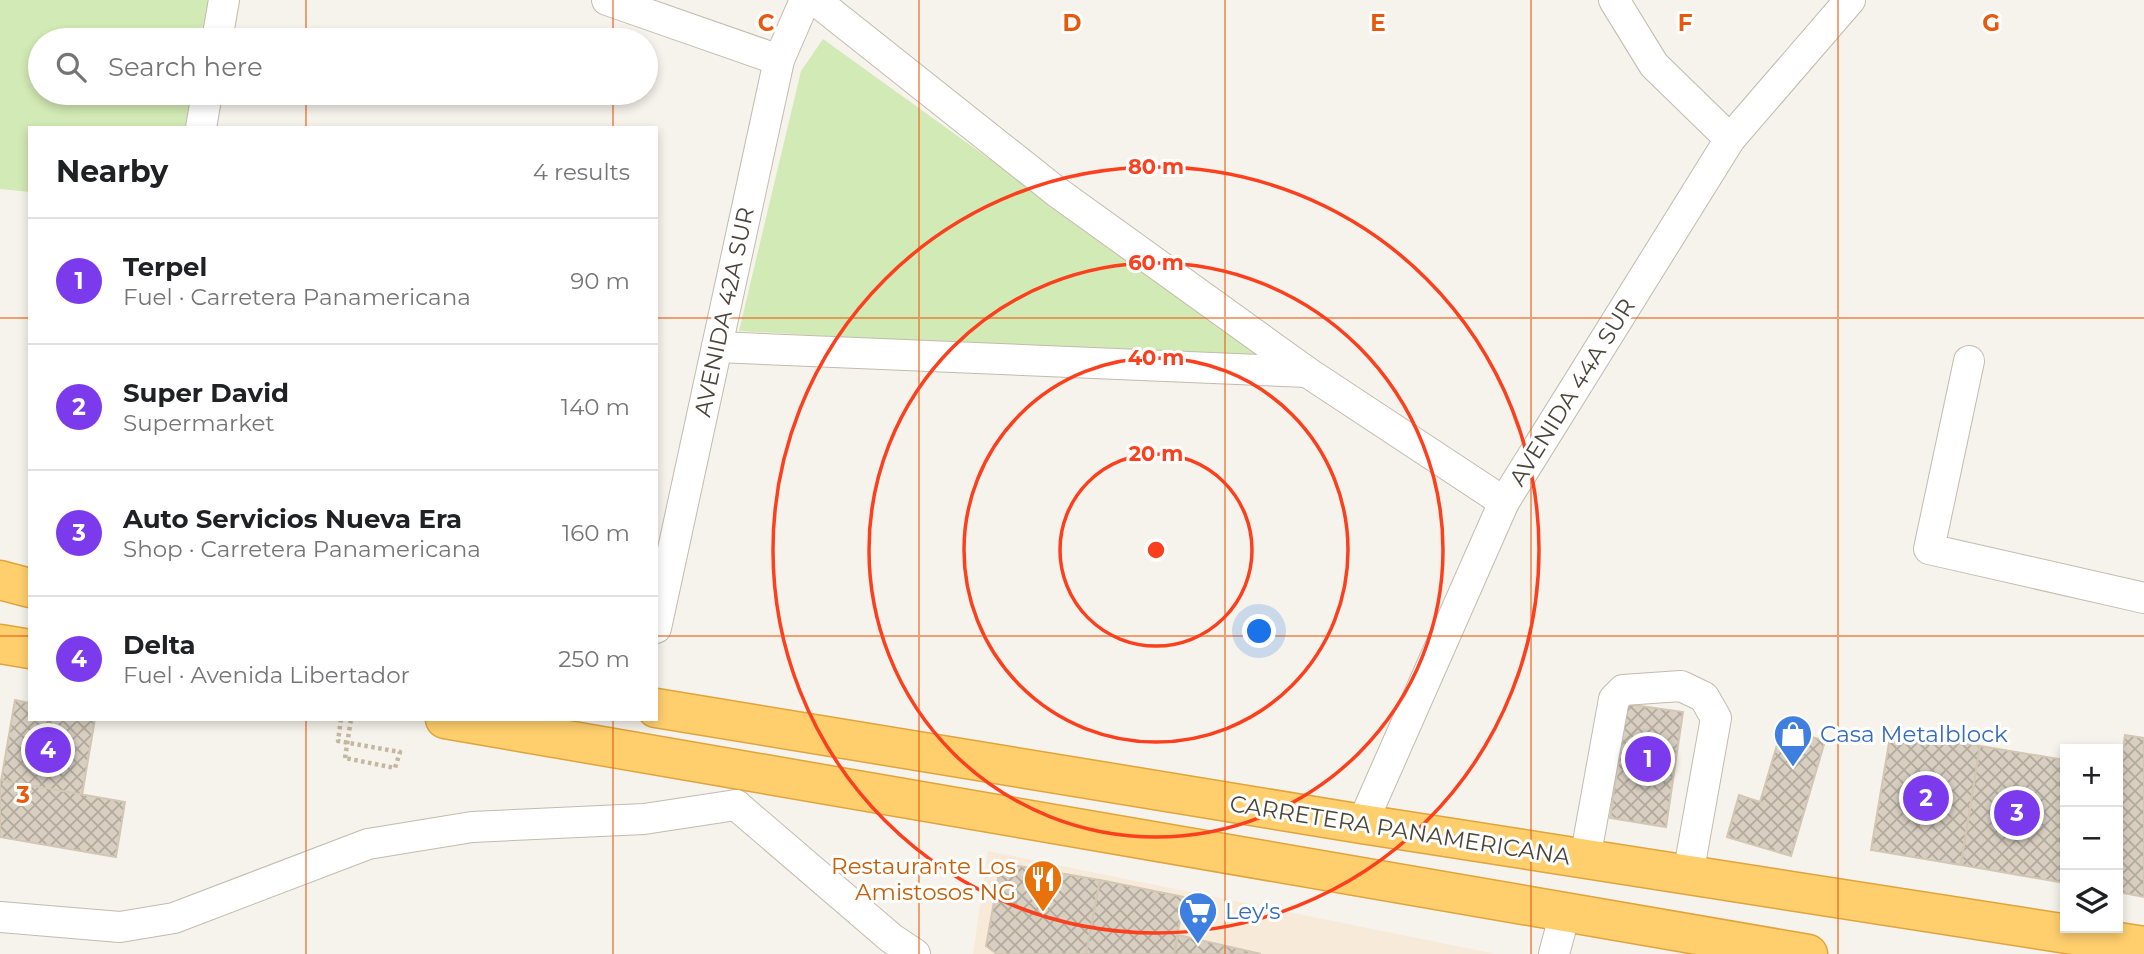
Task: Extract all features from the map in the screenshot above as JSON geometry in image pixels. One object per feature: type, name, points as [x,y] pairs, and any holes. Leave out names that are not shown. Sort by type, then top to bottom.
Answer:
[{"type":"highway","points":[[0,580],[28,587]]},
{"type":"highway","points":[[0,597],[28,599]]},
{"type":"highway","points":[[0,644],[28,649]]},
{"type":"highway","name":"CARRETERA PANAMERICANA","points":[[658,708],[1362,824],[2144,946]]},
{"type":"highway","points":[[469,721],[635,735],[739,788],[1565,913],[1808,954]]},
{"type":"street","points":[[218,28],[224,0]]},
{"type":"street","points":[[607,0],[779,60]]},
{"type":"street","name":"AVENIDA 42A SUR","points":[[658,619],[779,60],[804,0]]},
{"type":"street","points":[[815,0],[1057,192],[1307,372],[1504,502]]},
{"type":"street","points":[[1614,0],[1654,65],[1730,139]]},
{"type":"street","name":"AVENIDA 44A SUR","points":[[1362,824],[1504,502],[1730,139],[1850,0]]},
{"type":"street","points":[[201,126],[205,105]]},
{"type":"street","points":[[717,347],[1307,372]]},
{"type":"street","points":[[1969,361],[1929,549],[2144,598]]},
{"type":"street","points":[[1585,859],[1614,699],[1623,690],[1681,686],[1704,698],[1716,718],[1688,875]]},
{"type":"street","points":[[0,917],[120,927],[174,918],[368,844],[472,827],[644,819],[739,788],[891,938],[915,954]]},
{"type":"street","points":[[1554,954],[1565,913]]},
{"type":"path","points":[[341,721],[338,741],[347,743],[400,752],[395,768],[345,758],[347,743],[351,721]]},
{"type":"shaded area","points":[[988,851],[1496,954],[973,954]]},
{"type":"green space","points":[[0,0],[211,0],[206,28],[28,28],[28,105],[192,105],[188,126],[28,126],[28,192],[0,189]]},
{"type":"green space","points":[[823,39],[1271,362],[739,331],[801,71]]},
{"type":"building","points":[[15,700],[28,703],[28,721],[95,721],[82,795],[1,781]]},
{"type":"building","points":[[1627,704],[1683,712],[1666,827],[1610,818]]},
{"type":"building","name":"Casa Metalblock","points":[[1782,728],[1825,741],[1791,856],[1727,837],[1739,795],[1760,802]]},
{"type":"building","points":[[1891,731],[1980,746],[1961,865],[1871,850]]},
{"type":"building","points":[[2125,735],[2144,738],[2144,897],[2123,893]]},
{"type":"building","points":[[1980,746],[2060,759],[2060,882],[1961,865]]},
{"type":"building","points":[[0,780],[125,802],[116,857],[0,837]]},
{"type":"building","name":"Restaurante Los Amistosos NG","points":[[1001,863],[1100,880],[1086,954],[997,954],[986,946]]},
{"type":"building","points":[[1100,880],[1184,897],[1174,954],[1086,954]]},
{"type":"building","name":"Ley's","points":[[1178,935],[1261,954],[1174,954]]},
{"type":"place","name":"Delta","points":[[48,750]]},
{"type":"place","name":"Terpel","points":[[1648,759]]},
{"type":"place","name":"Casa Metalblock","points":[[1793,768]]},
{"type":"place","name":"Super David","points":[[1926,798]]},
{"type":"place","name":"Auto Servicios Nueva Era","points":[[2017,813]]},
{"type":"place","name":"Restaurante Los Amistosos NG","points":[[1043,913]]},
{"type":"place","name":"Ley's","points":[[1198,945]]}]
